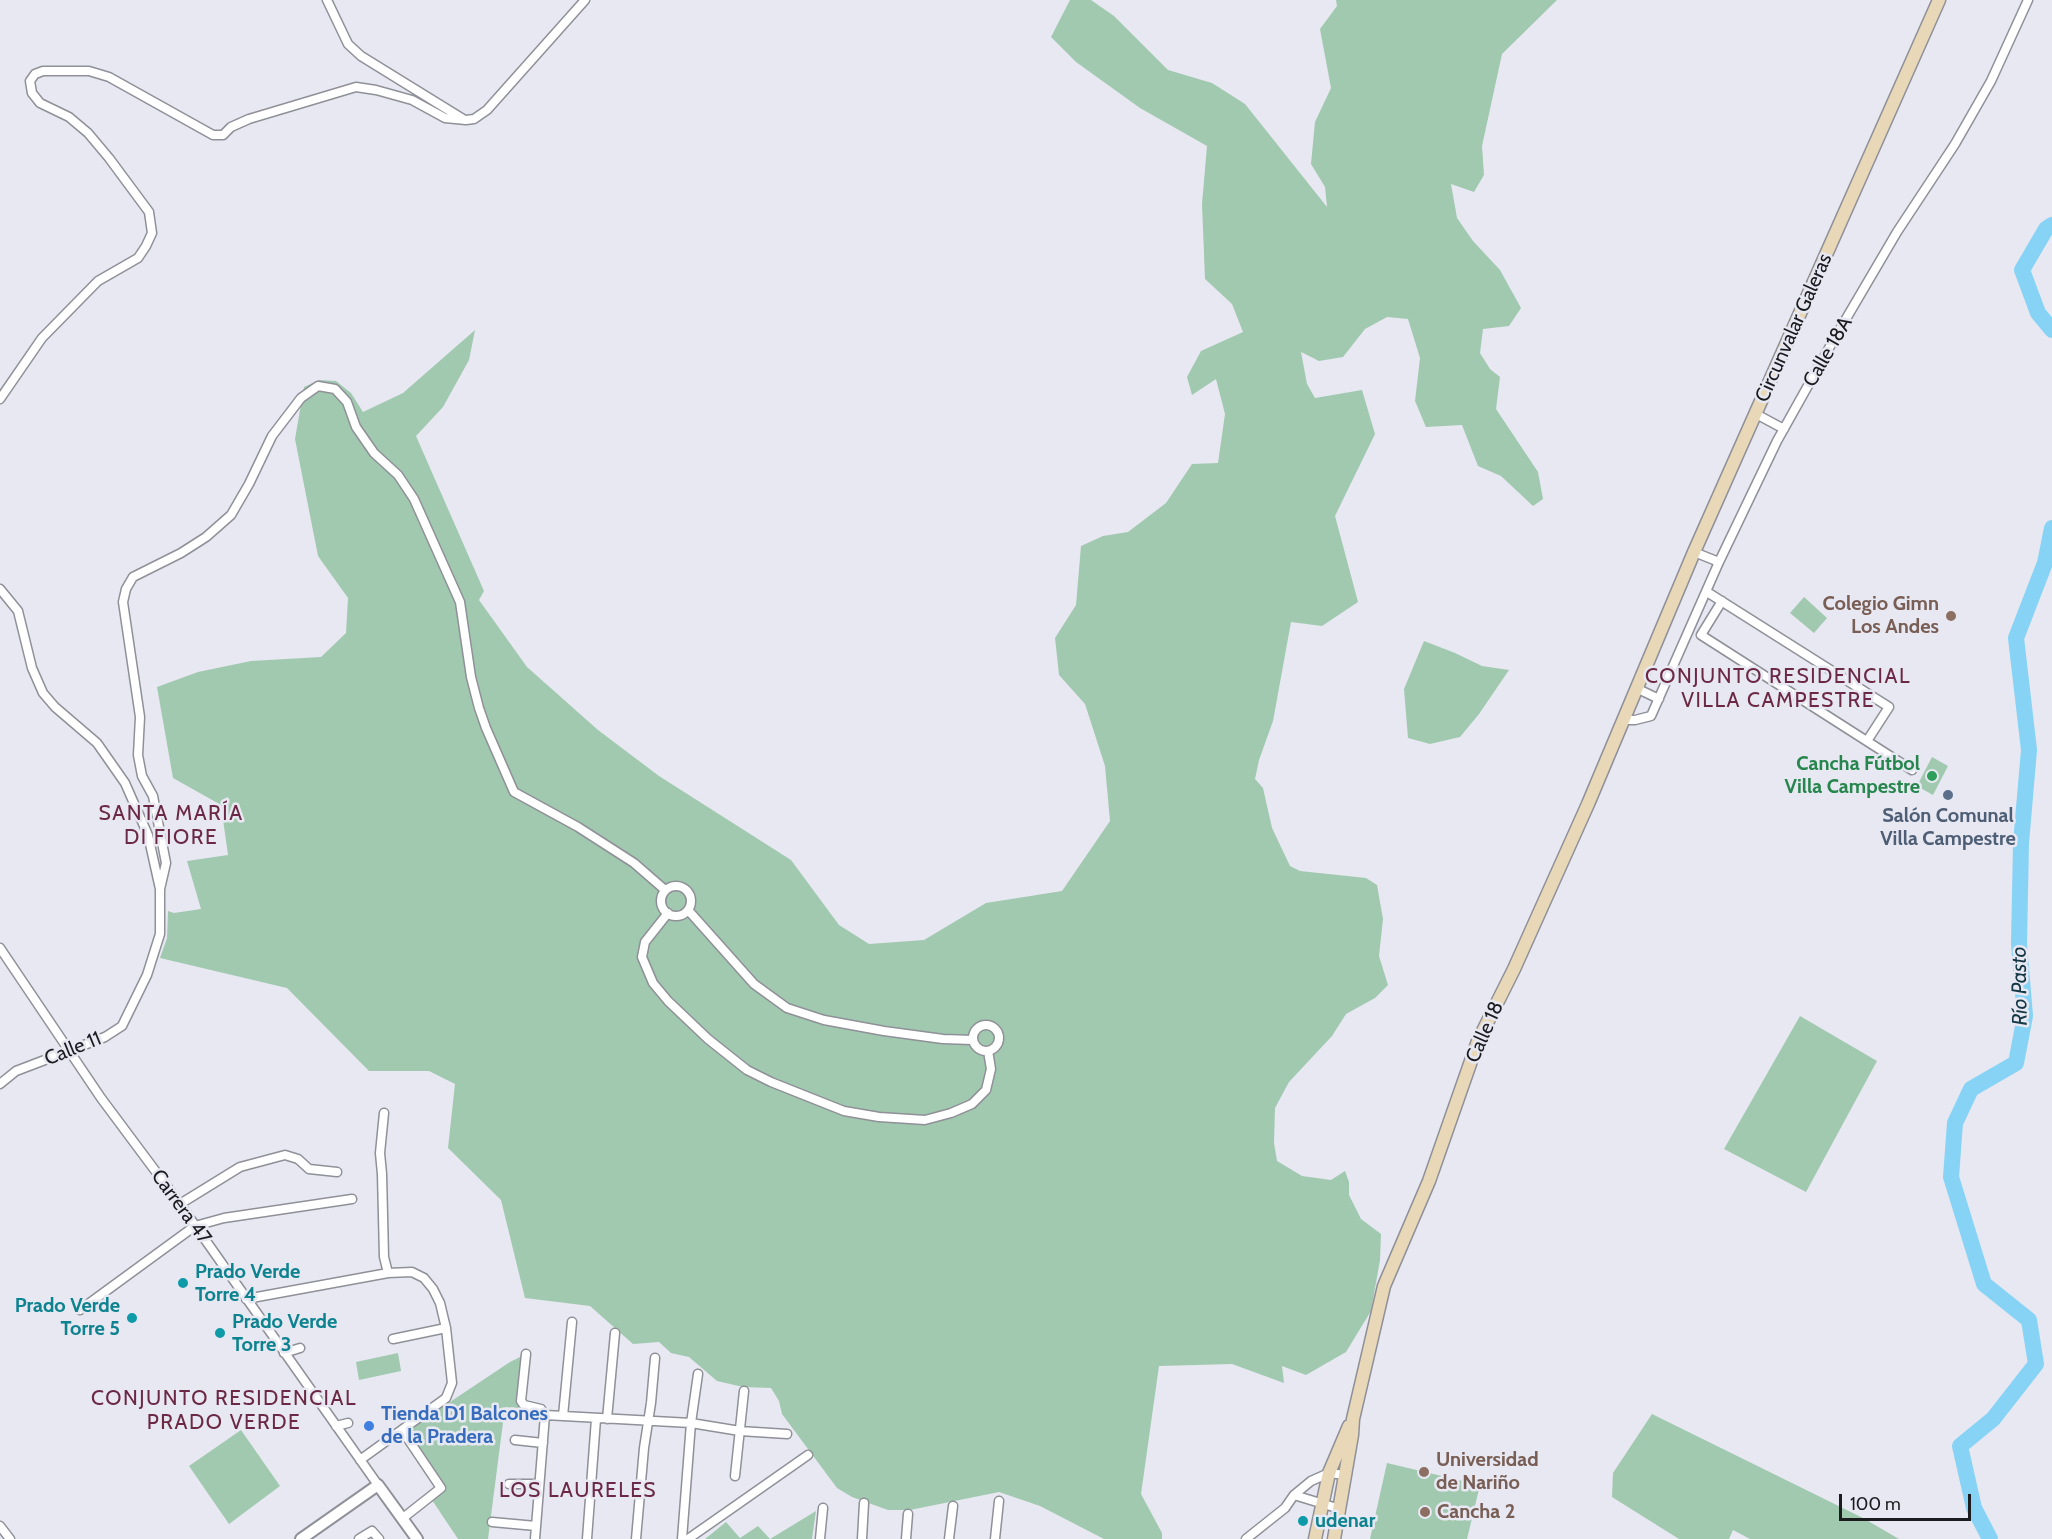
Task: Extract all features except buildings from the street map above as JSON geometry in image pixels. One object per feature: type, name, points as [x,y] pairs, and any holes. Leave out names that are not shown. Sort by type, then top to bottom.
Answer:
[{"type":"main road","name":"Circunvalar Galeras","points":[[1649,656],[1939,0]]},
{"type":"main road","name":"Calle 18","points":[[1334,1539],[1353,1419],[1384,1286],[1429,1181],[1478,1041],[1514,969],[1588,804],[1649,656]]},
{"type":"main road","name":"Calle 18","points":[[1315,1539],[1329,1473],[1353,1419]]},
{"type":"street","points":[[327,0],[348,44],[361,56],[466,120]]},
{"type":"street","points":[[0,399],[42,338],[98,281],[138,258],[152,233],[148,212],[102,150],[69,117],[40,103],[32,93],[30,81],[35,74],[43,71],[89,71],[109,77],[213,135],[223,135],[231,127],[249,119],[356,87],[412,100],[445,118],[474,119],[487,110],[585,0]]},
{"type":"street","name":"Calle 18A","points":[[1623,720],[1652,716],[1719,562],[1784,429],[1897,232],[1991,81],[2028,0]]},
{"type":"street","points":[[160,889],[166,863],[153,796],[142,776],[138,755],[140,717],[123,602],[126,589],[133,577],[181,553],[206,537],[231,515],[272,436],[301,398],[318,386],[335,389],[346,402],[356,427],[374,453],[398,475],[414,499],[460,602],[471,676],[479,708],[514,792],[634,863],[665,890]]},
{"type":"street","points":[[1756,414],[1784,429]]},
{"type":"street","points":[[1694,552],[1719,562]]},
{"type":"street","points":[[0,589],[18,611],[33,668],[44,693],[55,708],[97,743],[125,783],[148,835],[160,889]]},
{"type":"street","points":[[1707,592],[1889,706],[1867,741]]},
{"type":"street","points":[[1722,602],[1701,635],[1912,770]]},
{"type":"street","points":[[1636,688],[1659,699]]},
{"type":"street","points":[[677,885],[686,889],[691,901],[688,910],[679,916],[668,914],[661,900],[665,890],[677,885]]},
{"type":"street","name":"Calle 11","points":[[0,1084],[16,1071],[105,1037],[122,1026],[147,975],[160,934],[160,889]]},
{"type":"street","points":[[688,910],[754,984],[787,1008],[824,1020],[875,1030],[943,1039],[973,1040]]},
{"type":"street","points":[[668,914],[645,942],[642,957],[653,982],[668,1001],[715,1045],[747,1070],[771,1082],[844,1111],[879,1117],[925,1120],[972,1104],[986,1090],[990,1069],[988,1051]]},
{"type":"street","name":"Carrera 47","points":[[0,948],[69,1052],[180,1204],[417,1539]]},
{"type":"street","points":[[985,1025],[993,1028],[998,1034],[996,1047],[988,1051],[980,1050],[973,1040],[974,1032],[985,1025]]},
{"type":"street","points":[[384,1113],[380,1153],[384,1257],[388,1273]]},
{"type":"street","points":[[180,1204],[240,1167],[285,1155],[298,1159],[309,1169],[338,1172]]},
{"type":"street","points":[[80,1310],[195,1226],[224,1218],[352,1199]]},
{"type":"street","points":[[246,1299],[388,1273],[412,1272],[424,1278],[440,1303],[446,1328],[452,1383],[446,1398],[360,1460]]},
{"type":"street","points":[[562,1416],[572,1322]]},
{"type":"street","points":[[393,1339],[446,1328]]},
{"type":"street","points":[[607,1419],[615,1333]]},
{"type":"street","points":[[284,1353],[300,1348]]},
{"type":"street","points":[[526,1354],[521,1401],[524,1405],[541,1409],[545,1415],[535,1539]]},
{"type":"street","points":[[636,1539],[655,1358]]},
{"type":"street","points":[[682,1539],[691,1423],[698,1374]]},
{"type":"street","points":[[735,1476],[744,1391]]},
{"type":"street","points":[[545,1415],[691,1423],[740,1431],[787,1434]]},
{"type":"street","points":[[586,1539],[596,1419]]},
{"type":"street","points":[[336,1426],[348,1423]]},
{"type":"street","points":[[403,1518],[441,1488],[406,1436]]},
{"type":"street","points":[[514,1440],[543,1443]]},
{"type":"street","points":[[688,1539],[808,1455]]},
{"type":"street","points":[[1246,1539],[1285,1508],[1294,1495],[1311,1481],[1329,1473],[1345,1475]]},
{"type":"street","points":[[509,1484],[539,1484]]},
{"type":"street","points":[[301,1539],[378,1485]]},
{"type":"street","points":[[1294,1495],[1340,1509]]},
{"type":"street","points":[[995,1539],[999,1501]]},
{"type":"street","points":[[862,1539],[864,1503]]},
{"type":"street","points":[[949,1539],[953,1506]]},
{"type":"street","points":[[819,1539],[823,1508]]},
{"type":"street","points":[[906,1539],[908,1514]]},
{"type":"street","points":[[492,1522],[536,1527]]},
{"type":"street","points":[[0,1526],[10,1539]]},
{"type":"street","points":[[359,1539],[372,1531],[379,1539]]},
{"type":"green space","points":[[1070,0],[1091,0],[1114,16],[1168,70],[1212,83],[1245,104],[1327,207],[1325,187],[1311,164],[1315,122],[1331,88],[1320,29],[1337,6],[1336,0],[1557,0],[1502,54],[1482,146],[1484,175],[1474,192],[1451,184],[1457,218],[1473,241],[1500,270],[1521,308],[1509,326],[1483,329],[1480,353],[1490,369],[1500,377],[1496,409],[1538,472],[1543,499],[1533,506],[1501,476],[1478,466],[1462,425],[1426,427],[1415,401],[1420,358],[1408,319],[1387,317],[1365,329],[1343,357],[1319,361],[1301,352],[1307,384],[1315,398],[1362,390],[1375,434],[1335,516],[1358,602],[1322,626],[1291,622],[1273,721],[1259,760],[1255,779],[1263,788],[1272,828],[1290,866],[1300,871],[1366,878],[1377,885],[1383,919],[1379,956],[1388,985],[1375,998],[1346,1014],[1332,1036],[1289,1082],[1275,1108],[1274,1143],[1277,1161],[1302,1176],[1331,1180],[1345,1171],[1349,1182],[1349,1195],[1361,1219],[1381,1234],[1380,1260],[1371,1311],[1346,1352],[1306,1375],[1282,1366],[1284,1383],[1232,1364],[1159,1366],[1141,1494],[1162,1533],[1162,1539],[1104,1539],[1040,1506],[999,1492],[910,1510],[888,1510],[852,1497],[837,1488],[782,1414],[779,1401],[771,1388],[743,1387],[717,1381],[689,1357],[671,1353],[659,1342],[633,1344],[590,1306],[525,1298],[501,1200],[448,1148],[455,1084],[429,1071],[369,1071],[287,988],[160,958],[167,938],[168,911],[174,913],[201,909],[187,861],[228,855],[221,805],[173,778],[157,687],[198,672],[251,661],[321,657],[346,633],[348,598],[318,556],[295,439],[304,387],[319,380],[336,381],[351,393],[363,412],[403,393],[475,330],[469,360],[443,407],[416,436],[484,591],[479,600],[527,667],[598,730],[659,776],[791,860],[839,925],[869,944],[924,940],[986,903],[1062,891],[1110,821],[1105,766],[1085,704],[1059,675],[1055,638],[1076,605],[1081,546],[1103,536],[1128,532],[1166,503],[1192,464],[1218,463],[1225,414],[1216,379],[1192,395],[1187,377],[1201,351],[1243,332],[1232,304],[1205,279],[1202,204],[1207,146],[1140,108],[1076,62],[1051,37]]},
{"type":"green space","points":[[1804,597],[1827,618],[1814,633],[1790,613]]},
{"type":"green space","points":[[1424,641],[1482,666],[1509,670],[1460,737],[1430,744],[1408,738],[1404,689]]},
{"type":"green space","name":"Cancha Fútbol Villa Campestre","points":[[1932,757],[1948,766],[1933,795],[1917,786]]},
{"type":"green space","points":[[1800,1016],[1877,1061],[1806,1192],[1724,1149]]},
{"type":"green space","points":[[398,1353],[401,1371],[359,1380],[356,1362]]},
{"type":"green space","points":[[524,1355],[519,1408],[505,1407],[488,1539],[458,1539],[432,1500],[443,1490],[405,1432]]},
{"type":"green space","points":[[1652,1414],[1863,1518],[1899,1539],[1750,1539],[1733,1530],[1729,1539],[1679,1539],[1612,1497],[1613,1473]]},
{"type":"green space","points":[[241,1430],[280,1486],[229,1524],[189,1466]]},
{"type":"green space","name":"Cancha 2","points":[[1387,1463],[1480,1485],[1467,1539],[1370,1539]]},
{"type":"green space","points":[[816,1511],[812,1539],[770,1539]]},
{"type":"green space","points":[[726,1522],[740,1538],[758,1526],[770,1539],[705,1539]]},
{"type":"waterway","name":"Río Pasto","points":[[2052,225],[2046,229],[2022,270],[2038,313],[2052,330]]},
{"type":"waterway","name":"Río Pasto","points":[[1990,1539],[1974,1508],[1960,1446],[1993,1419],[2036,1364],[2029,1320],[1984,1284],[1951,1177],[1955,1123],[1971,1089],[2016,1063],[2025,1016],[2019,944],[2021,843],[2029,750],[2016,638],[2045,563],[2052,528]]},
{"type":"place","name":"Colegio Gimn Los Andes","points":[[1951,616]]},
{"type":"place","name":"Cancha Fútbol Villa Campestre","points":[[1932,776]]},
{"type":"place","name":"Salón Comunal Villa Campestre","points":[[1948,795]]},
{"type":"place","name":"Prado Verde Torre 4","points":[[183,1283]]},
{"type":"place","name":"Prado Verde Torre 5","points":[[132,1318]]},
{"type":"place","name":"Prado Verde Torre 3","points":[[220,1333]]},
{"type":"place","name":"Tienda D1 Balcones de la Pradera","points":[[369,1426]]},
{"type":"place","name":"Universidad de Nariño","points":[[1424,1472]]},
{"type":"place","name":"Cancha 2","points":[[1425,1512]]},
{"type":"place","name":"udenar","points":[[1303,1521]]},
{"type":"district","name":"CONJUNTO RESIDENCIAL VILLA CAMPESTRE","points":[[1778,689]]},
{"type":"district","name":"SANTA MARÍA DI FIORE","points":[[171,826]]},
{"type":"district","name":"CONJUNTO RESIDENCIAL PRADO VERDE","points":[[224,1411]]},
{"type":"district","name":"LOS LAURELES","points":[[578,1491]]}]
